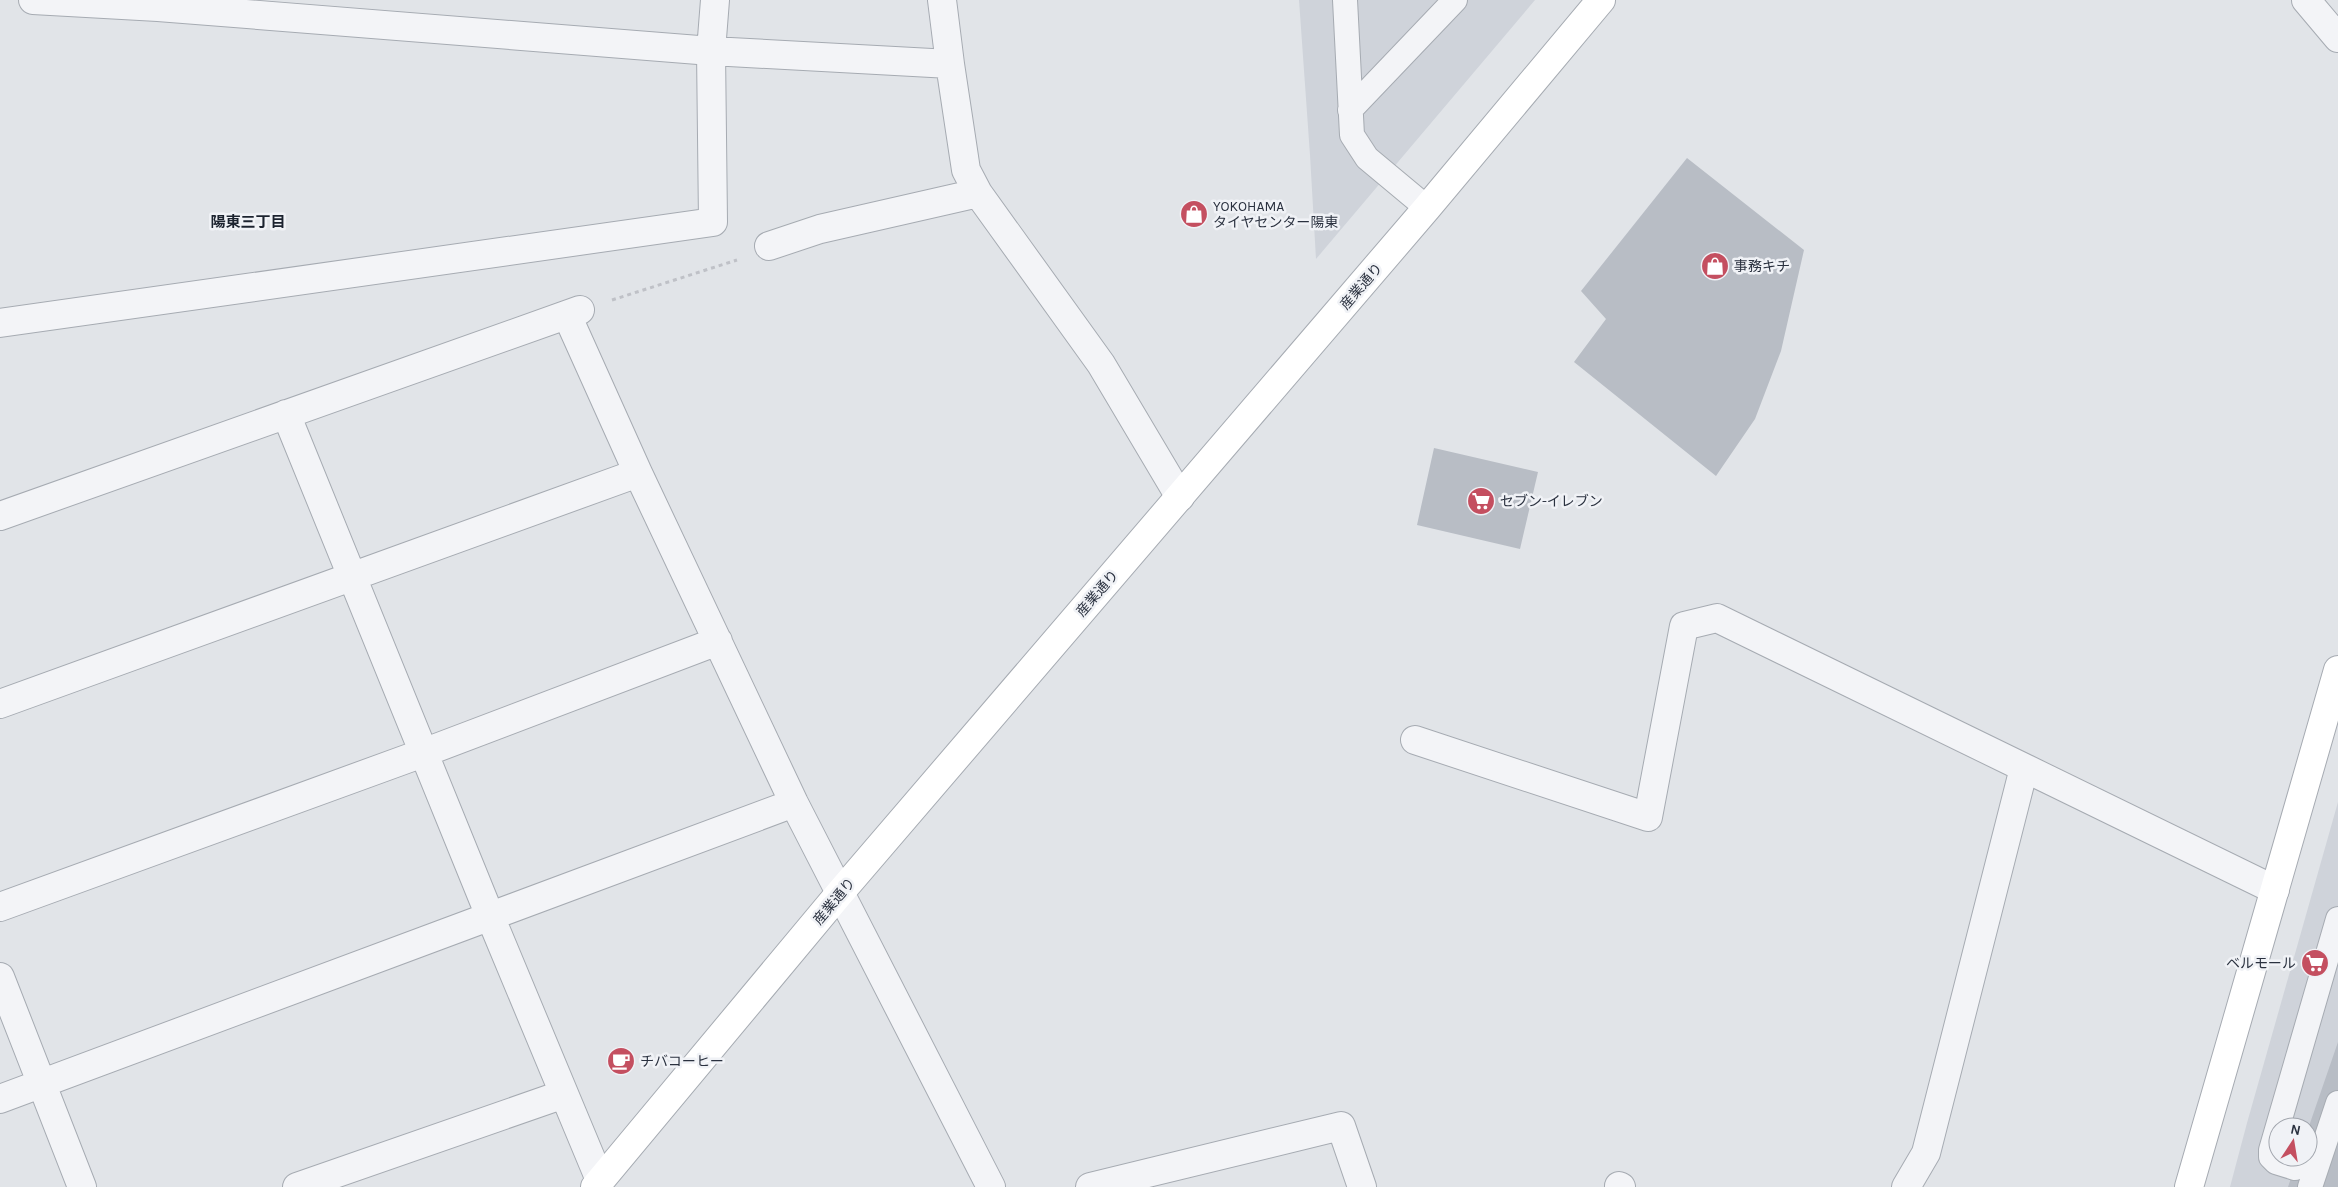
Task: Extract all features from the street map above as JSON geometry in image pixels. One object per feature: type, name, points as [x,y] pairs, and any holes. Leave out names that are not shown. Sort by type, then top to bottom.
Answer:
[{"type":"street","points":[[33,0],[158,4],[711,50],[950,64]]},
{"type":"street","points":[[0,323],[713,222],[711,50],[715,0]]},
{"type":"street","points":[[942,0],[966,170],[978,193],[1102,364],[1180,497]]},
{"type":"street","name":"産業通り","points":[[597,1184],[839,894],[1427,208],[1601,0]]},
{"type":"street","points":[[2306,0],[2338,38]]},
{"type":"street","points":[[769,246],[820,229],[978,193]]},
{"type":"street","points":[[0,516],[574,312],[638,473],[794,803],[991,1187]]},
{"type":"street","points":[[286,414],[564,1094],[597,1184]]},
{"type":"street","points":[[0,704],[638,473]]},
{"type":"street","points":[[1415,740],[1648,817],[1684,626],[1717,618],[2275,890]]},
{"type":"street","points":[[0,908],[718,641]]},
{"type":"street","points":[[2190,1187],[2338,670]]},
{"type":"street","points":[[1906,1187],[1926,1153],[2024,768]]},
{"type":"street","points":[[0,1099],[794,803]]},
{"type":"street","points":[[0,977],[82,1187]]},
{"type":"street","points":[[297,1187],[564,1094]]},
{"type":"street","points":[[1090,1187],[1342,1126],[1362,1187]]},
{"type":"lane","points":[[1345,0],[1352,135],[1367,158],[1427,208]]},
{"type":"lane","points":[[1350,110],[1455,0]]},
{"type":"lane","points":[[2295,1168],[2276,1162],[2271,1157],[2271,1150],[2338,919]]},
{"type":"lane","points":[[2310,1187],[2338,1103]]},
{"type":"path","points":[[574,312],[727,264],[769,246]]},
{"type":"shaded area","points":[[1299,0],[1535,0],[1316,259],[1310,155]]},
{"type":"shaded area","name":"ベルモール","points":[[2338,802],[2338,1187],[2230,1187],[2247,1123]]},
{"type":"building","points":[[1687,158],[1804,250],[1781,351],[1755,419],[1716,476],[1574,362],[1606,319],[1581,291]]},
{"type":"building","points":[[1434,448],[1538,472],[1520,549],[1417,525]]},
{"type":"building","points":[[2338,1042],[2338,1187],[2288,1187],[2295,1167],[2318,1167],[2318,1117],[2312,1117]]},
{"type":"place","name":"YOKOHAMA タイヤセンター陽東","points":[[1194,214]]},
{"type":"place","name":"事務キチ","points":[[1715,266]]},
{"type":"place","name":"セブン-イレブン","points":[[1481,501]]},
{"type":"place","name":"ベルモール","points":[[2315,963]]},
{"type":"place","name":"チバコーヒー","points":[[621,1061]]},
{"type":"district","name":"陽東三丁目","points":[[248,222]]}]
